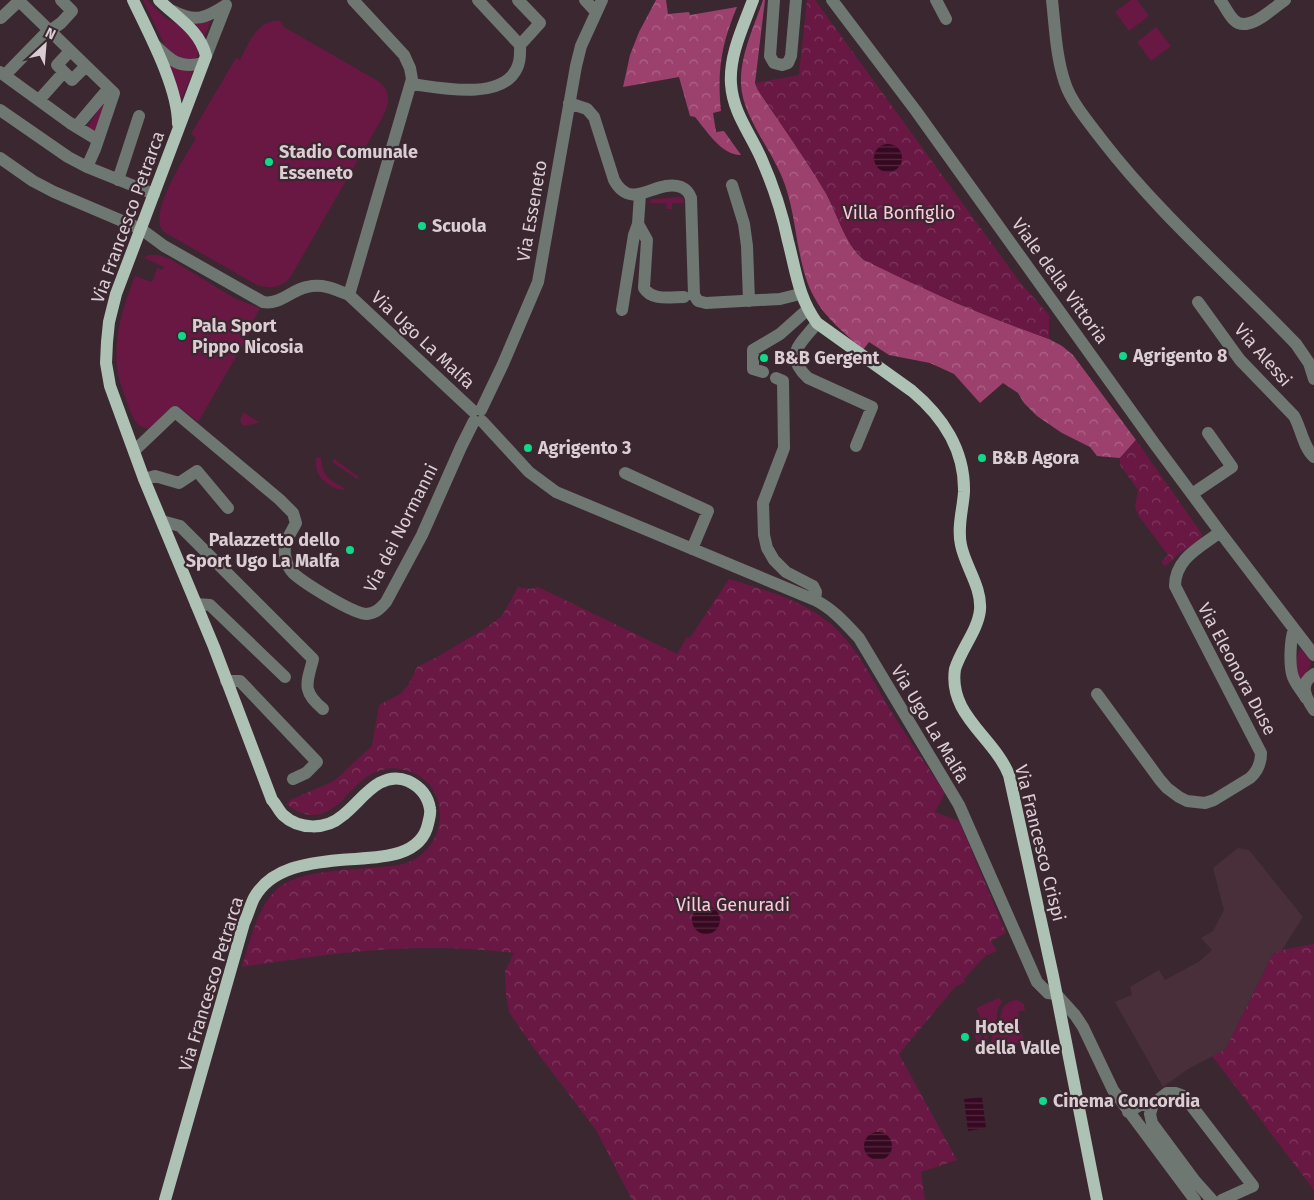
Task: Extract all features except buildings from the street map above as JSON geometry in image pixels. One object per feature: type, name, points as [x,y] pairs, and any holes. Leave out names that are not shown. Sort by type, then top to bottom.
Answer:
[{"type":"main road","points":[[133,0],[154,45],[176,104],[178,128]]},
{"type":"main road","name":"Via Francesco Crispi","points":[[753,0],[731,68],[733,99],[779,201],[800,294],[807,310],[817,323],[926,403],[944,425],[956,450],[964,482],[960,539],[976,588],[980,608],[978,618],[955,669],[956,696],[966,715],[1002,761],[1009,775],[1053,976],[1097,1200]]},
{"type":"main road","points":[[163,4],[196,34],[204,49],[204,59]]},
{"type":"main road","name":"Via Francesco Petrarca","points":[[165,1200],[244,923],[255,897],[270,880],[286,870],[305,863],[404,852],[418,843],[427,829],[430,812],[427,796],[417,785],[405,780],[393,779],[379,784],[366,792],[342,817],[326,826],[310,827],[294,822],[283,815],[272,800],[196,604],[144,479],[110,386],[106,363],[107,342],[109,322],[116,294],[204,59]]},
{"type":"street","points":[[61,0],[72,11],[61,23],[44,35],[2,73],[76,127],[98,140]]},
{"type":"street","points":[[0,158],[47,189],[140,229],[164,246],[263,302],[275,303],[309,286],[328,287],[349,295],[412,84],[410,68],[404,55],[354,0]]},
{"type":"street","points":[[478,0],[520,45]]},
{"type":"street","points":[[412,84],[459,89],[488,88],[496,87],[508,79],[520,61],[520,45],[540,23],[518,0]]},
{"type":"street","points":[[585,0],[596,12]]},
{"type":"street","name":"Via Esseneto","points":[[478,416],[504,364],[538,282],[579,53],[602,0]]},
{"type":"street","points":[[774,0],[770,56],[779,65],[788,63],[791,56],[796,0]]},
{"type":"street","name":"Viale della Vittoria","points":[[832,0],[920,117],[1192,494],[1314,655]]},
{"type":"street","points":[[936,0],[946,19]]},
{"type":"street","points":[[1052,0],[1060,65],[1065,83],[1090,124],[1127,173],[1296,344],[1309,363],[1314,379]]},
{"type":"street","points":[[1220,0],[1234,20],[1246,24],[1254,22],[1285,0]]},
{"type":"street","points":[[0,17],[19,1],[112,91]]},
{"type":"street","points":[[163,4],[185,18],[196,19],[210,16],[227,2]]},
{"type":"street","name":"Via Francesco Petrarca","points":[[204,59],[227,2]]},
{"type":"street","points":[[154,45],[168,58],[177,63],[186,65],[204,59]]},
{"type":"street","points":[[70,51],[57,66],[72,80],[86,66]]},
{"type":"street","points":[[39,100],[64,72]]},
{"type":"street","points":[[76,127],[112,91]]},
{"type":"street","points":[[87,167],[98,140],[112,91]]},
{"type":"street","points":[[569,103],[587,109],[594,117],[614,180],[624,193],[630,195],[640,194],[667,185],[677,186],[689,193],[691,198],[695,298],[706,303],[780,299],[800,294]]},
{"type":"street","points":[[0,110],[60,152],[87,167],[154,194]]},
{"type":"street","points":[[118,180],[139,116]]},
{"type":"street","points":[[732,185],[744,224],[749,301]]},
{"type":"street","points":[[622,310],[634,235],[638,224],[640,194]]},
{"type":"street","points":[[638,224],[646,240],[643,281],[646,290],[654,296],[684,297]]},
{"type":"street","name":"Via Ugo La Malfa","points":[[349,295],[478,416],[529,472],[551,489],[815,600],[840,617],[859,638],[958,805],[1037,982],[1048,993],[1056,994],[1075,1015],[1083,1027],[1113,1090],[1195,1200]]},
{"type":"street","name":"Via Alessi","points":[[1198,302],[1240,360],[1294,416],[1299,424],[1309,453],[1314,457]]},
{"type":"street","points":[[762,372],[753,369],[753,350],[780,334],[807,310]]},
{"type":"street","points":[[817,323],[796,350],[795,362],[808,378],[872,407],[856,446]]},
{"type":"street","points":[[776,378],[782,381],[784,448],[763,504],[764,535],[767,548],[774,560],[786,572],[813,586],[816,592],[815,600]]},
{"type":"street","name":"Via dei Normanni","points":[[134,451],[175,412],[279,499],[293,513],[296,523],[285,544],[288,565],[292,572],[323,593],[355,611],[370,614],[379,610],[386,602],[422,535],[461,447],[478,416]]},
{"type":"street","points":[[1192,494],[1232,467],[1208,433]]},
{"type":"street","points":[[144,479],[155,476],[179,483],[197,471],[228,508]]},
{"type":"street","points":[[625,473],[708,511],[692,549]]},
{"type":"street","points":[[162,521],[180,526],[313,659],[307,685],[308,692],[313,700],[323,709]]},
{"type":"street","name":"Via Eleonora Duse","points":[[1097,694],[1167,788],[1186,801],[1197,803],[1214,800],[1255,773],[1259,766],[1261,752],[1175,586],[1176,574],[1183,560],[1220,532]]},
{"type":"street","points":[[196,604],[210,605],[285,677]]},
{"type":"street","points":[[1294,629],[1291,648],[1292,671],[1296,682],[1314,710]]},
{"type":"street","points":[[1306,698],[1305,685],[1314,674]]},
{"type":"street","points":[[226,681],[240,681],[317,762],[306,773],[293,779]]},
{"type":"street","points":[[1128,1112],[1140,1105],[1153,1104],[1167,1093],[1176,1093],[1184,1096],[1253,1186],[1239,1194],[1222,1200]]},
{"type":"street","points":[[1153,1104],[1150,1114],[1152,1123],[1194,1181],[1212,1200]]},
{"type":"shaded area","points":[[888,144],[898,148],[902,158],[898,168],[888,172],[878,168],[874,158],[878,148]]},
{"type":"shaded area","points":[[1238,848],[1249,850],[1303,917],[1282,950],[1273,954],[1225,1050],[1188,1069],[1163,1087],[1115,1002],[1132,995],[1130,987],[1159,970],[1165,980],[1200,961],[1212,950],[1201,938],[1213,931],[1224,910],[1213,868]]},
{"type":"shaded area","points":[[706,906],[716,910],[720,920],[716,930],[706,934],[696,930],[692,920],[696,910]]},
{"type":"shaded area","points":[[982,1097],[986,1128],[968,1131],[964,1099]]},
{"type":"shaded area","points":[[878,1132],[888,1136],[892,1146],[888,1156],[878,1160],[868,1156],[864,1146],[868,1136]]},
{"type":"green space","points":[[143,0],[147,0],[165,18],[184,29],[199,48],[196,61],[183,60],[166,48]]},
{"type":"green space","points":[[656,0],[666,0],[668,14],[689,12],[690,15],[737,7],[727,34],[720,71],[721,111],[713,113],[716,132],[724,131],[741,155],[734,154],[721,147],[695,117],[690,116],[679,77],[623,87],[630,55],[639,32]]},
{"type":"green space","points":[[763,0],[765,0],[755,83],[824,190],[846,236],[857,253],[864,260],[956,303],[1049,339],[1062,346],[1073,355],[1136,440],[1120,458],[1097,456],[1090,447],[1062,433],[1037,416],[1024,403],[1018,393],[1003,383],[980,403],[954,374],[930,363],[889,355],[869,342],[863,350],[824,312],[814,297],[803,269],[791,207],[782,177],[751,119],[743,96],[741,73],[743,62],[748,41]]},
{"type":"green space","name":"Villa Bonfiglio","points":[[807,0],[815,0],[1019,281],[1049,315],[1049,339],[978,312],[887,271],[864,260],[851,245],[824,190],[755,83],[799,75]]},
{"type":"green space","points":[[1131,0],[1137,0],[1149,16],[1129,31],[1115,12]]},
{"type":"green space","points":[[211,21],[204,37],[194,23],[200,24]]},
{"type":"green space","name":"Stadio Comunale Esseneto","points":[[274,21],[280,21],[284,27],[378,81],[383,85],[388,94],[388,104],[381,120],[290,278],[279,286],[267,287],[257,285],[164,232],[160,224],[160,213],[170,185],[196,138],[191,134],[236,58],[240,60],[249,42],[262,26]]},
{"type":"green space","points":[[1156,27],[1171,46],[1151,61],[1137,42]]},
{"type":"green space","points":[[167,62],[194,69],[180,103]]},
{"type":"green space","points":[[103,102],[106,103],[96,133],[87,128]]},
{"type":"green space","points":[[680,197],[684,199],[684,203],[672,203],[672,209],[667,209],[666,203],[649,203],[651,199]]},
{"type":"green space","points":[[148,255],[159,255],[170,259],[234,298],[260,308],[248,331],[250,333],[198,422],[176,405],[149,428],[141,427],[132,415],[120,382],[116,355],[117,341],[122,315],[135,276],[152,282],[157,268],[162,270],[164,267],[144,258]]},
{"type":"green space","points":[[243,412],[259,422],[243,426],[240,421]]},
{"type":"green space","points":[[1136,440],[1202,534],[1201,539],[1177,555],[1165,566],[1161,562],[1168,555],[1138,515],[1135,507],[1138,490],[1120,465],[1120,458]]},
{"type":"green space","points":[[316,458],[321,458],[325,474],[345,489],[334,488],[320,477],[317,471]]},
{"type":"green space","points":[[334,459],[359,477],[357,479],[332,462]]},
{"type":"green space","name":"Villa Genuradi","points":[[729,579],[774,594],[807,608],[830,624],[852,647],[900,726],[945,793],[935,812],[959,821],[1006,933],[991,941],[997,951],[985,956],[964,979],[965,982],[955,987],[899,1054],[957,1160],[921,1172],[925,1200],[632,1200],[596,1130],[509,1012],[505,971],[514,953],[444,948],[411,948],[344,953],[242,967],[261,912],[266,902],[281,886],[315,874],[404,864],[417,858],[428,848],[435,837],[440,811],[437,798],[431,787],[421,777],[401,769],[388,768],[373,773],[359,783],[342,801],[328,811],[318,815],[301,813],[287,804],[290,800],[334,781],[372,746],[379,705],[400,694],[409,684],[417,667],[486,628],[502,616],[518,587],[530,589],[538,587],[677,654],[687,637],[690,638]]},
{"type":"green space","points":[[1300,648],[1311,662],[1300,682],[1296,665]]},
{"type":"green space","points":[[1314,944],[1314,1190],[1212,1056],[1225,1050],[1273,954],[1282,950]]},
{"type":"green space","points":[[999,998],[1002,1001],[998,1009],[996,1023],[988,1032],[987,1046],[985,1047],[983,1025],[976,1008]]},
{"type":"green space","points":[[1018,1000],[1024,1004],[1025,1010],[1018,1012],[1024,1042],[1003,1047],[1000,1055],[986,1054],[990,1047],[993,1031],[1000,1024],[1003,1007],[1009,1002]]},
{"type":"green space","points":[[980,1025],[982,1045],[980,1050],[973,1032]]},
{"type":"place","name":"Stadio Comunale Esseneto","points":[[269,162]]},
{"type":"place","name":"Scuola","points":[[422,226]]},
{"type":"place","name":"Pala Sport Pippo Nicosia","points":[[182,336]]},
{"type":"place","name":"Agrigento 8","points":[[1123,356]]},
{"type":"place","name":"B&B Gergent","points":[[764,358]]},
{"type":"place","name":"Agrigento 3","points":[[528,448]]},
{"type":"place","name":"B&B Agora","points":[[982,458]]},
{"type":"place","name":"Palazzetto dello Sport Ugo La Malfa","points":[[350,550]]},
{"type":"place","name":"Hotel della Valle","points":[[965,1037]]},
{"type":"place","name":"Cinema Concordia","points":[[1043,1101]]}]
